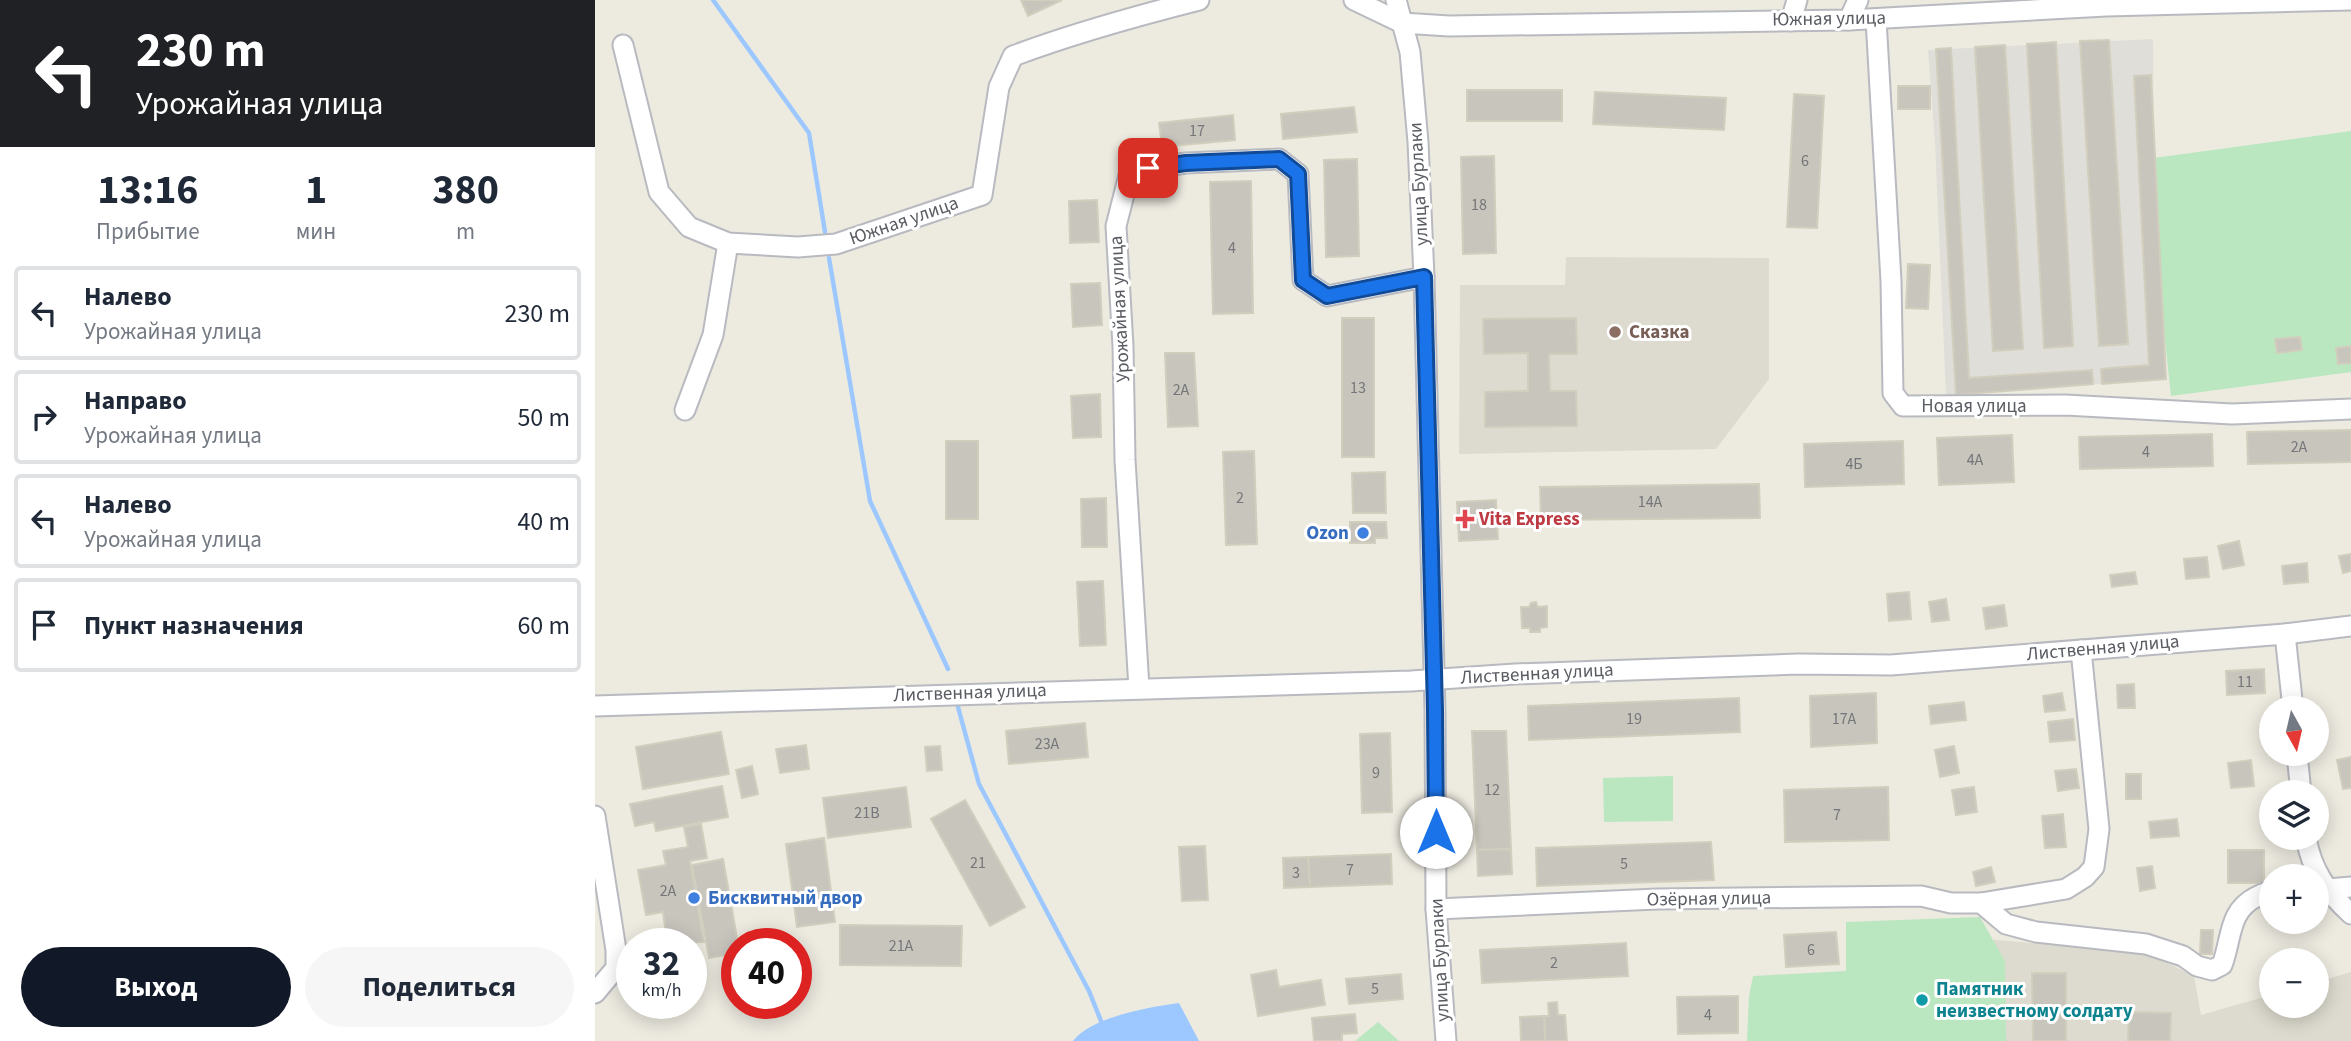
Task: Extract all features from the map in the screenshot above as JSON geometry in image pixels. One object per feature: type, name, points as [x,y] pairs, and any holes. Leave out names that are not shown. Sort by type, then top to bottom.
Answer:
[{"type":"street","name":"Южная улица","points":[[623,45],[659,192],[689,227],[728,243],[798,247],[836,244],[982,195],[999,87],[1013,56],[1112,22],[1199,0]]},
{"type":"street","name":"Южная улица","points":[[1354,0],[1402,23],[1450,26],[1849,20],[2106,3],[2350,0]]},
{"type":"street","name":"улица Бурлаки","points":[[1396,0],[1411,52],[1418,142],[1434,679],[1436,909],[1446,1041]]},
{"type":"street","points":[[1791,21],[1797,0]]},
{"type":"street","points":[[1849,20],[1858,0]]},
{"type":"street","name":"Новая улица","points":[[1876,19],[1891,281],[1893,393],[1903,406],[2065,405],[2232,414],[2351,409]]},
{"type":"street","name":"Урожайная улица","points":[[1139,688],[1125,460],[1123,346],[1116,226],[1130,171],[1186,163],[1279,159],[1298,174],[1303,280],[1327,296],[1424,277]]},
{"type":"street","points":[[685,410],[713,335],[728,243]]},
{"type":"street","name":"Лиственная улица","points":[[595,706],[1434,679],[1785,664],[1891,665],[2285,634],[2351,626]]},
{"type":"street","points":[[2285,634],[2292,696]]},
{"type":"street","name":"Озёрная улица","points":[[1436,909],[1742,897],[1921,896],[1951,902],[1981,903],[2066,888],[2085,877],[2094,867],[2099,829],[2081,650]]},
{"type":"street","points":[[595,816],[616,950],[616,968],[595,993]]},
{"type":"street","points":[[2329,888],[2351,887]]},
{"type":"street","points":[[1981,903],[2006,924],[2036,932],[2146,944],[2183,956],[2197,966],[2211,970],[2222,965],[2234,918],[2245,902],[2259,895]]},
{"type":"street","points":[[2329,896],[2351,914]]},
{"type":"shaded area","points":[[2153,39],[2154,158],[2166,379],[1946,395],[1935,143],[1928,50]]},
{"type":"shaded area","name":"Сказка","points":[[1566,257],[1769,258],[1769,379],[1716,449],[1459,454],[1460,285],[1565,285]]},
{"type":"shaded area","points":[[1986,939],[2147,953],[2194,976],[2201,1015],[2259,998],[2259,1018],[2329,1018],[2329,978],[2351,972],[2351,1041],[1985,1041]]},
{"type":"green space","points":[[2351,131],[2351,372],[2171,396],[2162,312],[2154,158]]},
{"type":"green space","points":[[1673,776],[1673,821],[1604,822],[1603,778]]},
{"type":"green space","points":[[1980,917],[2005,961],[2006,1041],[1747,1041],[1749,996],[1753,976],[1846,971],[1846,922]]},
{"type":"green space","points":[[1378,1022],[1399,1041],[1355,1041]]},
{"type":"water","points":[[1179,1003],[1199,1041],[1073,1041],[1107,1019],[1137,1010]]},
{"type":"building","points":[[1021,0],[1062,0],[1028,16]]},
{"type":"building","points":[[2109,40],[2128,344],[2099,346],[2080,41]]},
{"type":"building","points":[[2056,42],[2073,346],[2044,348],[2027,44]]},
{"type":"building","points":[[2005,45],[2023,349],[1993,351],[1975,47]]},
{"type":"building","points":[[1951,48],[1969,378],[2092,370],[2093,384],[1956,395],[1936,49]]},
{"type":"building","points":[[2151,75],[2166,379],[2102,384],[2101,369],[2149,365],[2134,76]]},
{"type":"building","points":[[1898,86],[1930,86],[1930,109],[1898,109]]},
{"type":"building","points":[[1467,90],[1562,90],[1562,121],[1467,121]]},
{"type":"building","points":[[1595,92],[1726,98],[1724,130],[1593,124]]},
{"type":"building","points":[[1794,94],[1824,96],[1817,228],[1787,227]]},
{"type":"building","points":[[1354,107],[1357,132],[1283,139],[1281,114]]},
{"type":"building","points":[[1233,115],[1235,140],[1162,147],[1159,123]]},
{"type":"building","points":[[1494,156],[1496,253],[1463,254],[1461,157]]},
{"type":"building","points":[[1357,159],[1359,256],[1326,257],[1324,160]]},
{"type":"building","points":[[1251,181],[1253,313],[1213,314],[1210,182]]},
{"type":"building","points":[[1097,200],[1099,242],[1070,243],[1069,201]]},
{"type":"building","points":[[1908,264],[1930,265],[1928,309],[1906,308]]},
{"type":"building","points":[[1100,283],[1102,325],[1073,327],[1071,284]]},
{"type":"building","points":[[1342,318],[1374,318],[1374,457],[1342,457]]},
{"type":"building","points":[[1576,318],[1577,354],[1549,354],[1550,391],[1576,391],[1577,426],[1485,427],[1485,392],[1528,391],[1528,353],[1484,354],[1483,319]]},
{"type":"building","points":[[2300,337],[2302,350],[2277,353],[2275,339]]},
{"type":"building","points":[[2351,346],[2351,363],[2338,364],[2336,348]]},
{"type":"building","points":[[1165,353],[1194,353],[1198,426],[1168,427]]},
{"type":"building","points":[[1100,394],[1101,437],[1073,438],[1071,396]]},
{"type":"building","points":[[2351,430],[2351,462],[2248,464],[2247,432]]},
{"type":"building","points":[[2212,434],[2213,466],[2080,469],[2079,437]]},
{"type":"building","points":[[2012,435],[2014,482],[1939,485],[1937,438]]},
{"type":"building","points":[[946,441],[978,441],[978,519],[946,519]]},
{"type":"building","points":[[1903,441],[1904,484],[1805,487],[1804,444]]},
{"type":"building","points":[[1254,451],[1257,544],[1226,545],[1223,452]]},
{"type":"building","points":[[1385,472],[1386,513],[1353,513],[1352,473]]},
{"type":"building","points":[[1759,484],[1760,518],[1541,520],[1540,487]]},
{"type":"building","points":[[1106,498],[1107,547],[1082,547],[1081,499]]},
{"type":"building","points":[[1496,500],[1498,539],[1459,541],[1457,502]]},
{"type":"building","points":[[1350,522],[1386,522],[1387,538],[1375,538],[1375,543],[1350,543]]},
{"type":"building","points":[[2239,541],[2244,565],[2223,569],[2218,546]]},
{"type":"building","points":[[2351,554],[2351,571],[2343,573],[2339,556]]},
{"type":"building","points":[[2207,557],[2209,577],[2186,579],[2184,559]]},
{"type":"building","points":[[2307,563],[2308,582],[2284,584],[2282,566]]},
{"type":"building","points":[[2135,572],[2137,584],[2112,587],[2110,575]]},
{"type":"building","points":[[1103,581],[1106,645],[1080,646],[1077,582]]},
{"type":"building","points":[[1909,592],[1911,619],[1889,621],[1887,594]]},
{"type":"building","points":[[1946,599],[1949,620],[1932,622],[1929,602]]},
{"type":"building","points":[[1536,602],[1538,607],[1547,606],[1547,627],[1540,628],[1540,632],[1530,632],[1530,628],[1522,628],[1521,607],[1529,607]]},
{"type":"building","points":[[2004,605],[2007,626],[1986,629],[1983,608]]},
{"type":"building","points":[[2264,669],[2265,693],[2227,695],[2226,671]]},
{"type":"building","points":[[2134,684],[2135,708],[2118,708],[2117,685]]},
{"type":"building","points":[[1876,693],[1877,743],[1811,747],[1810,696]]},
{"type":"building","points":[[2062,693],[2065,710],[2045,712],[2043,696]]},
{"type":"building","points":[[1739,698],[1740,732],[1529,740],[1528,706]]},
{"type":"building","points":[[1964,702],[1966,720],[1931,724],[1929,706]]},
{"type":"building","points":[[2073,719],[2075,740],[2050,742],[2048,722]]},
{"type":"building","points":[[1085,723],[1088,757],[1009,764],[1006,731]]},
{"type":"building","points":[[1472,731],[1506,731],[1511,849],[1477,850]]},
{"type":"building","points":[[721,732],[729,774],[643,789],[636,747]]},
{"type":"building","points":[[1390,733],[1392,812],[1362,813],[1360,734]]},
{"type":"building","points":[[806,745],[809,769],[780,773],[776,749]]},
{"type":"building","points":[[940,746],[942,770],[927,771],[925,747]]},
{"type":"building","points":[[1954,746],[1959,773],[1940,777],[1935,750]]},
{"type":"building","points":[[2351,757],[2351,788],[2343,789],[2337,760]]},
{"type":"building","points":[[2251,760],[2254,786],[2231,788],[2228,763]]},
{"type":"building","points":[[752,766],[758,794],[742,798],[736,770]]},
{"type":"building","points":[[2076,769],[2079,788],[2058,791],[2055,771]]},
{"type":"building","points":[[2126,774],[2141,774],[2141,799],[2126,799]]},
{"type":"building","points":[[722,786],[728,817],[656,831],[654,822],[635,826],[630,804]]},
{"type":"building","points":[[906,787],[911,827],[828,838],[823,798]]},
{"type":"building","points":[[1888,787],[1889,840],[1785,842],[1784,790]]},
{"type":"building","points":[[1974,787],[1977,812],[1956,815],[1952,790]]},
{"type":"building","points":[[965,800],[1025,907],[990,926],[931,819]]},
{"type":"building","points":[[2063,814],[2066,847],[2045,848],[2042,816]]},
{"type":"building","points":[[2177,819],[2179,836],[2151,838],[2149,822]]},
{"type":"building","points":[[701,824],[707,858],[690,861],[702,928],[665,928],[663,912],[646,915],[638,870],[666,865],[663,851],[688,847],[684,827]]},
{"type":"building","points":[[824,838],[835,922],[797,927],[786,844]]},
{"type":"building","points":[[1711,842],[1714,880],[1537,886],[1536,848]]},
{"type":"building","points":[[1205,846],[1208,900],[1182,901],[1179,847]]},
{"type":"building","points":[[1511,849],[1512,874],[1478,876],[1477,850]]},
{"type":"building","points":[[2228,850],[2264,850],[2264,864],[2259,864],[2259,883],[2228,883]]},
{"type":"building","points":[[1391,854],[1392,884],[1310,887],[1308,857]]},
{"type":"building","points":[[1308,857],[1310,887],[1284,888],[1283,858]]},
{"type":"building","points":[[723,859],[735,928],[721,928],[721,956],[709,958],[707,928],[704,928],[692,865]]},
{"type":"building","points":[[2152,866],[2155,888],[2140,891],[2137,868]]},
{"type":"building","points":[[1991,867],[1995,882],[1976,886],[1973,872]]},
{"type":"building","points":[[840,925],[962,926],[961,966],[840,965]]},
{"type":"building","points":[[2201,930],[2213,930],[2212,954],[2200,954]]},
{"type":"building","points":[[1836,932],[1839,964],[1786,967],[1784,935]]},
{"type":"building","points":[[1626,943],[1628,976],[1482,983],[1480,950]]},
{"type":"building","points":[[1276,970],[1279,987],[1321,980],[1325,1005],[1258,1016],[1251,975]]},
{"type":"building","points":[[2032,973],[2066,973],[2066,1041],[2033,1041]]},
{"type":"building","points":[[1401,974],[1403,999],[1349,1004],[1346,979]]},
{"type":"building","points":[[1738,996],[1738,1033],[1678,1034],[1677,997]]},
{"type":"building","points":[[1557,1002],[1558,1015],[1565,1015],[1567,1041],[1545,1041],[1544,1016],[1549,1016],[1548,1003]]},
{"type":"building","points":[[2129,1012],[2171,1013],[2170,1041],[2128,1041]]},
{"type":"building","points":[[1355,1014],[1357,1033],[1342,1034],[1342,1041],[1314,1041],[1312,1018]]},
{"type":"building","points":[[1544,1016],[1545,1041],[1521,1041],[1520,1017]]},
{"type":"waterway","points":[[713,0],[809,133],[825,232]]},
{"type":"waterway","points":[[829,258],[870,501],[948,669]]},
{"type":"waterway","points":[[958,707],[979,784],[1089,991],[1103,1026]]},
{"type":"place","name":"Сказка","points":[[1615,332]]},
{"type":"place","name":"Vita Express","points":[[1465,519]]},
{"type":"place","name":"Ozon","points":[[1363,533]]},
{"type":"place","name":"Бисквитный двор","points":[[694,898]]},
{"type":"place","name":"Памятник неизвестному солдату","points":[[1922,1000]]},
{"type":"route","points":[[1148,168],[1186,163],[1279,159],[1298,174],[1303,280],[1327,296],[1424,277],[1436,832]]}]
